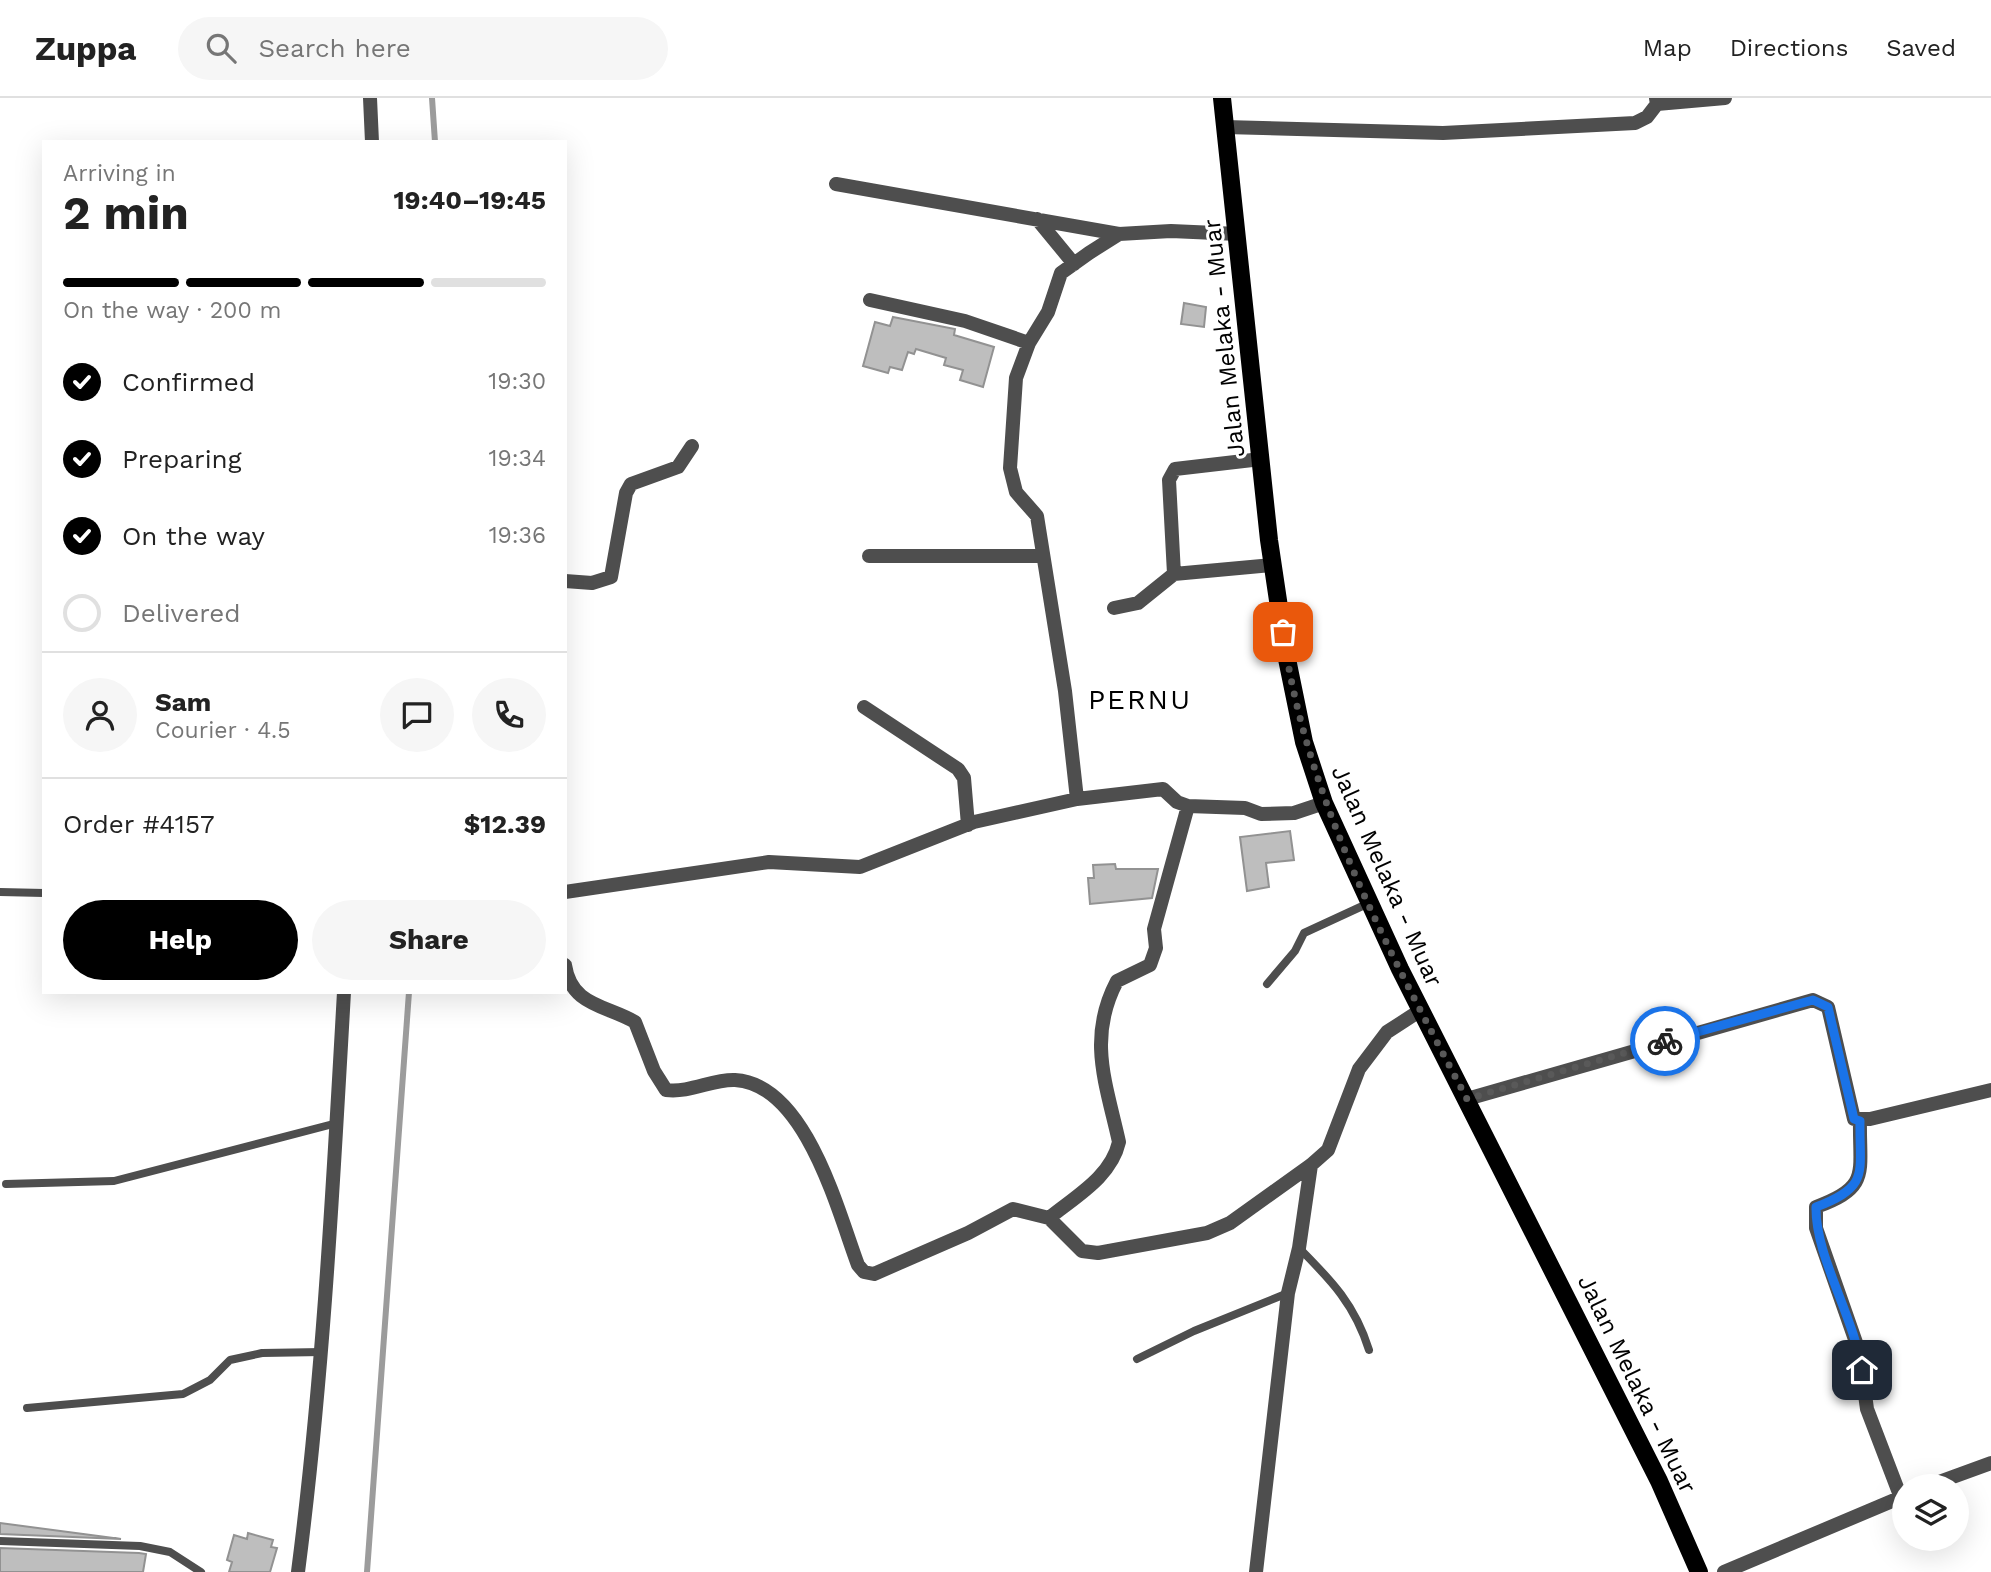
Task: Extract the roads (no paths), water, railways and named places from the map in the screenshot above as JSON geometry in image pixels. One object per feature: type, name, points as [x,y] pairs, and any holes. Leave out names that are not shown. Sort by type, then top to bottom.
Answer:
[{"type":"main road","name":"Jalan Melaka - Muar","points":[[1222,98],[1273,565],[1286,654],[1318,806],[1659,1481],[1699,1572]]},
{"type":"street","points":[[370,98],[372,140]]},
{"type":"street","points":[[1225,127],[1456,133],[1635,123],[1647,117],[1657,101],[1725,98]]},
{"type":"street","points":[[836,184],[1119,234],[1171,231],[1238,234]]},
{"type":"street","points":[[1037,219],[1074,264]]},
{"type":"street","points":[[1077,799],[1065,691],[1037,516],[1016,492],[1010,468],[1016,378],[1029,343],[1048,312],[1061,273],[1119,234]]},
{"type":"street","points":[[870,300],[965,321],[1029,343]]},
{"type":"street","points":[[567,581],[592,583],[611,577],[631,484],[671,471],[692,446]]},
{"type":"street","points":[[1174,574],[1169,480],[1175,469],[1261,459]]},
{"type":"street","points":[[869,556],[1042,556]]},
{"type":"street","points":[[1114,608],[1138,603],[1174,574],[1273,565]]},
{"type":"street","points":[[864,707],[958,769],[964,778],[968,825]]},
{"type":"street","points":[[567,892],[769,862],[860,867],[968,825],[1077,799],[1163,789],[1177,803],[1188,806],[1245,808],[1261,814],[1294,813],[1318,806]]},
{"type":"street","points":[[1049,1218],[1108,1170],[1115,1157],[1119,1142],[1098,1048],[1100,1027],[1117,981],[1150,965],[1156,948],[1154,929],[1188,806]]},
{"type":"street","points":[[567,970],[576,994],[594,1006],[635,1022],[654,1071],[666,1090],[681,1092],[735,1080],[763,1088],[788,1108],[815,1153],[858,1265],[864,1272],[874,1274],[968,1233],[1013,1209],[1049,1218],[1082,1251],[1098,1253],[1207,1233],[1230,1223],[1328,1150],[1359,1069],[1387,1032],[1421,1010]]},
{"type":"street","points":[[298,1572],[313,1460],[322,1352],[344,994]]},
{"type":"street","points":[[1467,1099],[1813,1000],[1828,1007],[1854,1119],[1860,1121],[1991,1090]]},
{"type":"street","points":[[1860,1121],[1859,1177],[1851,1191],[1816,1207],[1816,1228],[1859,1351],[1867,1409],[1893,1474]]},
{"type":"street","points":[[1256,1572],[1288,1293],[1299,1248],[1311,1165]]},
{"type":"street","points":[[1961,1474],[1991,1463]]},
{"type":"street","points":[[1724,1572],[1892,1501]]},
{"type":"lane","points":[[0,892],[42,893]]},
{"type":"lane","points":[[1267,984],[1294,951],[1304,933],[1369,903]]},
{"type":"lane","points":[[6,1184],[114,1181],[337,1123]]},
{"type":"lane","points":[[1299,1248],[1336,1286],[1360,1319],[1370,1350]]},
{"type":"lane","points":[[1137,1359],[1194,1331],[1288,1293]]},
{"type":"lane","points":[[27,1408],[183,1394],[210,1380],[230,1360],[262,1353],[322,1352]]},
{"type":"lane","points":[[0,1541],[140,1546],[170,1552],[201,1572]]},
{"type":"waterway","points":[[432,98],[435,140]]},
{"type":"waterway","points":[[367,1572],[409,994]]},
{"type":"district","name":"PERNU","points":[[1140,699]]}]
